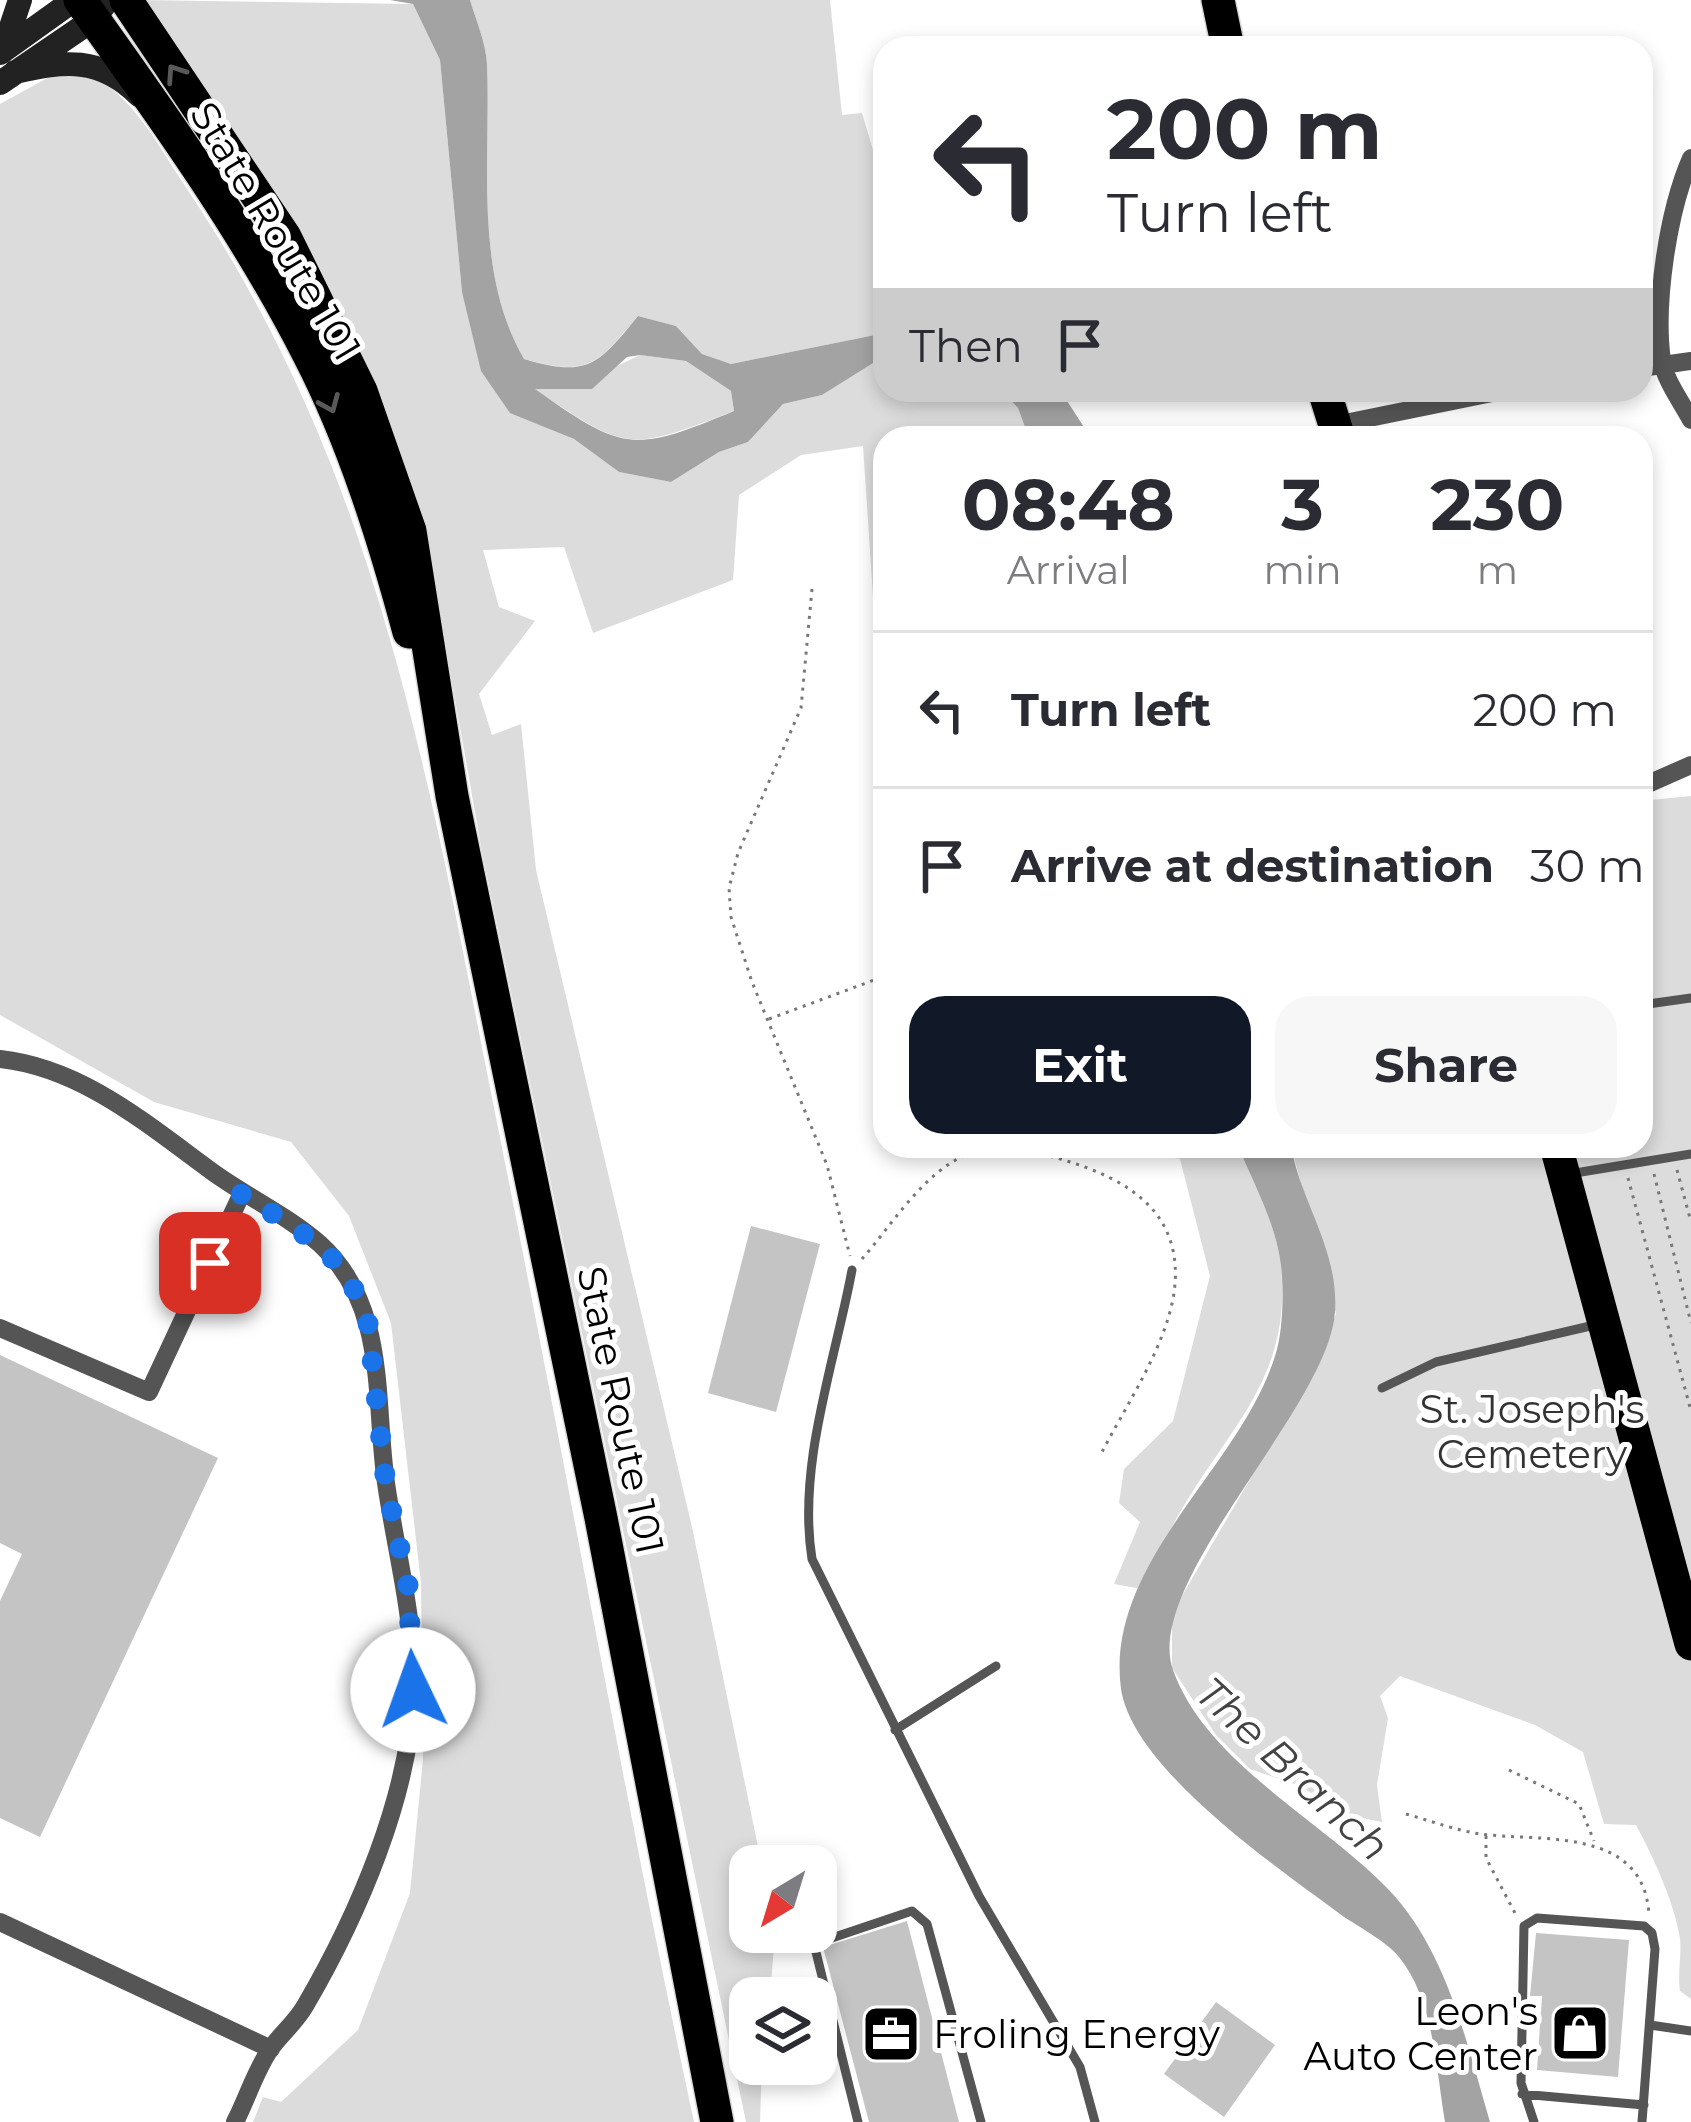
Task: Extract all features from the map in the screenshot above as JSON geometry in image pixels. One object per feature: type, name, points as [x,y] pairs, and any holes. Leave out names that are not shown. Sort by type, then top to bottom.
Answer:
[{"type":"highway","name":"State Route 101","points":[[126,0],[285,237],[361,391],[410,531],[452,796],[704,2042],[716,2122]]},
{"type":"highway","points":[[1218,0],[1226,36]]},
{"type":"highway","name":"State Route 101","points":[[89,5],[230,222],[310,356],[350,452],[406,622],[452,796]]},
{"type":"highway","points":[[1560,1160],[1691,1644]]},
{"type":"highway","name":"State Route 101","points":[[704,2042],[726,2122]]},
{"type":"street","points":[[5,65],[20,0]]},
{"type":"street","points":[[5,65],[89,5]]},
{"type":"street","points":[[5,65],[88,62],[134,89],[158,114]]},
{"type":"street","points":[[1691,158],[1679,184],[1666,253],[1662,364],[1691,420]]},
{"type":"street","points":[[1653,366],[1691,361]]},
{"type":"street","points":[[1358,426],[1457,402]]},
{"type":"street","points":[[1653,782],[1691,765]]},
{"type":"street","points":[[0,1059],[53,1071],[118,1104],[321,1246],[346,1274],[367,1314],[386,1485],[408,1585],[413,1690],[407,1753],[385,1835],[309,2000],[271,2049],[236,2122]]},
{"type":"street","points":[[0,1328],[149,1393],[242,1193]]},
{"type":"street","points":[[0,1922],[271,2049]]},
{"type":"lane","points":[[1653,1003],[1691,998]]},
{"type":"lane","points":[[1560,1160],[1625,1165],[1691,1154]]},
{"type":"lane","points":[[853,1270],[811,1476],[807,1526],[819,1575],[979,1896],[1080,2067],[1095,2122]]},
{"type":"lane","points":[[1382,1388],[1436,1362],[1605,1323]]},
{"type":"lane","points":[[895,1730],[996,1666]]},
{"type":"lane","points":[[858,2122],[813,1951],[825,1936],[912,1911],[927,1924],[981,2122]]},
{"type":"lane","points":[[1534,2122],[1522,2094],[1524,1926],[1537,1918],[1648,1928],[1655,1949],[1642,2122]]},
{"type":"lane","points":[[1650,2025],[1691,2032]]},
{"type":"lane","points":[[1522,2094],[1644,2105]]},
{"type":"path","points":[[812,589],[801,708],[738,853],[729,888],[731,917],[767,1020],[827,1165],[853,1270]]},
{"type":"path","points":[[767,1020],[873,980]]},
{"type":"path","points":[[1673,1157],[1691,1222]]},
{"type":"path","points":[[853,1270],[945,1167],[961,1158]]},
{"type":"path","points":[[1053,1158],[1121,1180],[1142,1194],[1168,1231],[1174,1292],[1165,1324],[1102,1452]]},
{"type":"path","points":[[1650,1160],[1691,1323]]},
{"type":"path","points":[[1625,1165],[1691,1411]]},
{"type":"path","points":[[1509,1770],[1579,1804],[1594,1842],[1630,1870],[1646,1894],[1648,1928]]},
{"type":"path","points":[[1406,1814],[1486,1834],[1594,1842]]},
{"type":"path","points":[[1486,1834],[1494,1877],[1524,1926]]},
{"type":"green space","points":[[138,0],[413,4],[440,60],[462,292],[510,412],[574,439],[619,472],[671,482],[719,452],[748,442],[783,404],[822,395],[873,362],[873,402],[1012,402],[1025,426],[873,426],[873,596],[863,446],[801,455],[739,495],[733,580],[593,633],[564,547],[483,550],[499,607],[535,621],[479,694],[492,735],[521,724],[536,870],[692,1527],[758,1845],[729,1845],[729,1953],[773,1953],[772,1977],[729,1977],[729,2040],[482,852],[444,637],[409,505],[359,366]]},
{"type":"green space","points":[[470,0],[830,0],[842,115],[862,113],[873,150],[873,335],[731,364],[702,354],[676,326],[638,316],[590,363],[563,367],[524,359],[497,290],[491,253],[483,40]]},
{"type":"green space","points":[[87,73],[118,94],[143,122],[253,297],[308,409],[353,524],[390,640],[448,879],[694,2122],[253,2122],[263,2097],[281,2102],[358,2030],[410,1893],[423,1759],[421,1583],[391,1323],[349,1216],[291,1142],[154,1102],[0,1015],[0,104],[49,77]]},
{"type":"green space","points":[[640,355],[686,361],[731,391],[734,411],[671,434],[629,439],[589,424],[533,388],[613,368]]},
{"type":"green space","name":"St. Joseph's Cemetery","points":[[1691,796],[1691,1999],[1680,1991],[1679,1933],[1661,1878],[1636,1825],[1604,1824],[1583,1752],[1535,1725],[1400,1676],[1380,1696],[1388,1718],[1377,1785],[1382,1822],[1346,1815],[1300,1786],[1250,1769],[1216,1735],[1172,1668],[1172,1613],[1316,1366],[1336,1314],[1294,1158],[1653,1158],[1653,800]]},
{"type":"green space","points":[[1175,1158],[1243,1158],[1279,1251],[1282,1304],[1278,1336],[1257,1392],[1181,1510],[1142,1589],[1114,1584],[1140,1522],[1119,1503],[1124,1469],[1173,1421],[1210,1276],[1180,1159]]},
{"type":"green space","points":[[738,2085],[761,2085],[760,2122],[746,2122]]},
{"type":"shaded area","points":[[390,0],[470,0],[487,64],[491,253],[508,325],[524,359],[563,367],[590,363],[638,316],[676,326],[702,354],[731,364],[873,335],[873,363],[822,395],[783,404],[748,442],[719,452],[671,482],[619,472],[574,439],[510,413],[481,371],[462,292],[440,60],[413,4]],"holes":[[[640,355],[686,361],[731,391],[734,411],[673,434],[630,439],[589,425],[535,389],[592,389],[627,357]]]},
{"type":"shaded area","points":[[1012,402],[1068,402],[1083,426],[1025,426]]},
{"type":"shaded area","points":[[1243,1158],[1294,1158],[1331,1268],[1335,1312],[1325,1351],[1303,1396],[1184,1590],[1171,1633],[1173,1670],[1189,1703],[1239,1763],[1363,1865],[1409,1914],[1453,2000],[1490,2122],[1445,2122],[1427,2014],[1399,1957],[1247,1844],[1179,1783],[1131,1720],[1121,1689],[1121,1643],[1133,1599],[1153,1558],[1258,1397],[1278,1347],[1282,1276],[1269,1219]]},
{"type":"building","points":[[751,1226],[820,1244],[776,1412],[708,1393]]},
{"type":"building","points":[[0,1355],[218,1458],[40,1837],[0,1818],[0,1601],[22,1554],[0,1543]]},
{"type":"building","name":"Froling Energy","points":[[907,1921],[959,2122],[869,2122],[837,2000],[837,1977],[831,1977],[825,1953],[837,1953],[837,1943]]},
{"type":"building","name":"Leon's Auto Center","points":[[1536,1933],[1629,1940],[1618,2077],[1537,2070],[1542,1996],[1530,1996]]},
{"type":"building","points":[[1216,2002],[1275,2045],[1224,2117],[1164,2074]]},
{"type":"place","name":"Leon's Auto Center","points":[[1580,2033]]},
{"type":"place","name":"Froling Energy","points":[[891,2034]]},
{"type":"route","points":[[210,1263],[242,1193],[283,1216],[321,1246],[346,1274],[367,1314],[386,1485],[408,1585],[413,1690]]},
{"type":"water label","name":"The Branch","points":[[1293,1769]]}]
